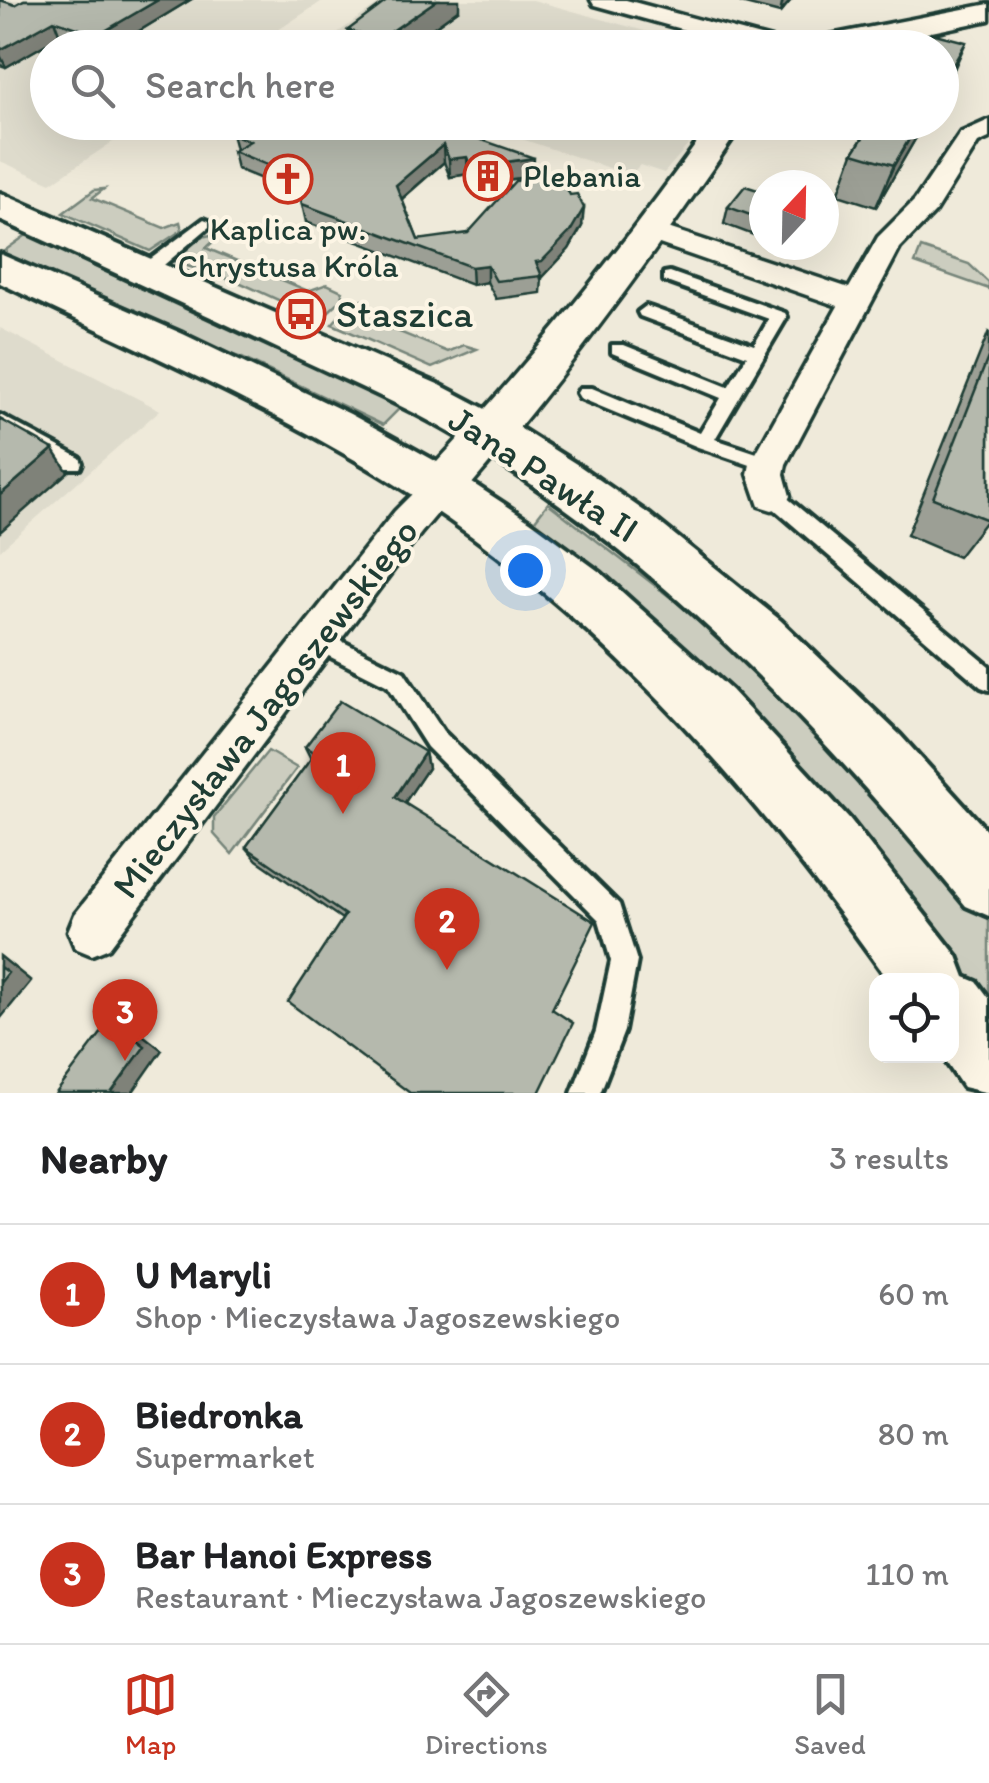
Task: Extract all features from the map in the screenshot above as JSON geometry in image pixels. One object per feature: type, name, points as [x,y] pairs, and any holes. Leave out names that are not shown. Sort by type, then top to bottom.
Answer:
[{"type":"main road","name":"Jana Pawła II","points":[[0,204],[434,402],[492,434],[654,546],[765,640],[906,783],[989,883]]},
{"type":"main road","name":"Jana Pawła II","points":[[0,267],[346,434],[441,488],[570,580],[637,638],[730,729],[826,840],[927,973]]},
{"type":"main road","points":[[959,1017],[989,1061]]},
{"type":"street","points":[[602,0],[713,30]]},
{"type":"street","points":[[669,18],[687,0]]},
{"type":"street","points":[[900,30],[989,12]]},
{"type":"street","points":[[770,480],[855,302],[888,243],[925,206],[969,138],[989,128]]},
{"type":"street","points":[[441,488],[492,434],[652,232],[716,140]]},
{"type":"street","points":[[652,232],[855,302]]},
{"type":"street","name":"Mieczysława Jagoszewskiego","points":[[92,931],[408,522],[441,488]]},
{"type":"lane","points":[[146,270],[204,224]]},
{"type":"lane","points":[[670,277],[779,316],[704,442]]},
{"type":"lane","points":[[646,312],[757,353]]},
{"type":"lane","points":[[618,350],[732,394]]},
{"type":"lane","points":[[586,393],[704,442],[770,480],[989,680]]},
{"type":"lane","points":[[0,422],[73,463]]},
{"type":"lane","points":[[317,638],[396,679],[435,739],[610,914],[624,961],[610,1031],[586,1093]]},
{"type":"shaded area","points":[[0,0],[324,0],[278,30],[30,30],[30,140],[116,140],[51,183],[0,161]]},
{"type":"shaded area","points":[[384,0],[533,0],[641,30],[342,30]]},
{"type":"shaded area","points":[[525,140],[692,140],[664,173],[640,165],[630,175]]},
{"type":"shaded area","points":[[104,189],[92,198],[164,228],[180,222],[182,230],[150,251],[63,213],[94,190]]},
{"type":"shaded area","points":[[32,231],[406,402],[383,425],[242,358],[157,330],[0,254]]},
{"type":"shaded area","points":[[211,235],[215,240],[206,248],[308,291],[327,284],[342,291],[342,299],[327,313],[306,305],[300,310],[241,283],[171,261],[197,238]]},
{"type":"shaded area","points":[[921,248],[969,264],[989,283],[989,289],[915,263]]},
{"type":"shaded area","points":[[364,300],[372,307],[365,318],[448,352],[464,345],[477,349],[432,368],[332,324],[352,302]]},
{"type":"shaded area","points":[[0,328],[160,410],[0,550]]},
{"type":"shaded area","points":[[548,503],[736,648],[989,909],[989,1021],[947,960],[528,529]]},
{"type":"shaded area","points":[[268,751],[297,768],[232,854],[214,834],[214,817]]},
{"type":"building","points":[[0,0],[15,5],[24,0],[158,0],[107,30],[83,30],[54,20],[0,50]]},
{"type":"building","points":[[388,0],[437,0],[394,30],[348,30]]},
{"type":"building","points":[[482,140],[534,158],[471,167],[467,157],[449,159],[443,145],[396,185],[418,240],[468,233],[515,181],[560,175],[570,195],[577,194],[584,208],[570,232],[542,261],[536,262],[542,276],[496,281],[487,265],[471,267],[302,204],[297,177],[233,151],[250,141]]},
{"type":"building","points":[[861,140],[909,140],[894,165],[853,153]]},
{"type":"building","points":[[745,186],[749,187],[749,215],[728,207]]},
{"type":"building","points":[[989,355],[989,517],[988,520],[933,498]]},
{"type":"building","points":[[0,419],[53,449],[0,495]]},
{"type":"building","points":[[340,701],[425,752],[395,797],[595,922],[552,1009],[573,1023],[539,1093],[410,1093],[288,1002],[345,915],[246,847],[315,753],[305,747]]},
{"type":"building","points":[[0,967],[8,973],[0,983]]},
{"type":"building","points":[[111,1020],[145,1046],[111,1093],[56,1093]]},
{"type":"place","name":"Plebania","points":[[488,176]]},
{"type":"place","name":"Kaplica pw. Chrystusa Króla","points":[[288,179]]},
{"type":"place","name":"Staszica","points":[[301,314]]},
{"type":"place","name":"U Maryli","points":[[343,814]]},
{"type":"place","name":"Biedronka","points":[[447,970]]},
{"type":"place","name":"Bar Hanoi Express","points":[[125,1061]]}]
